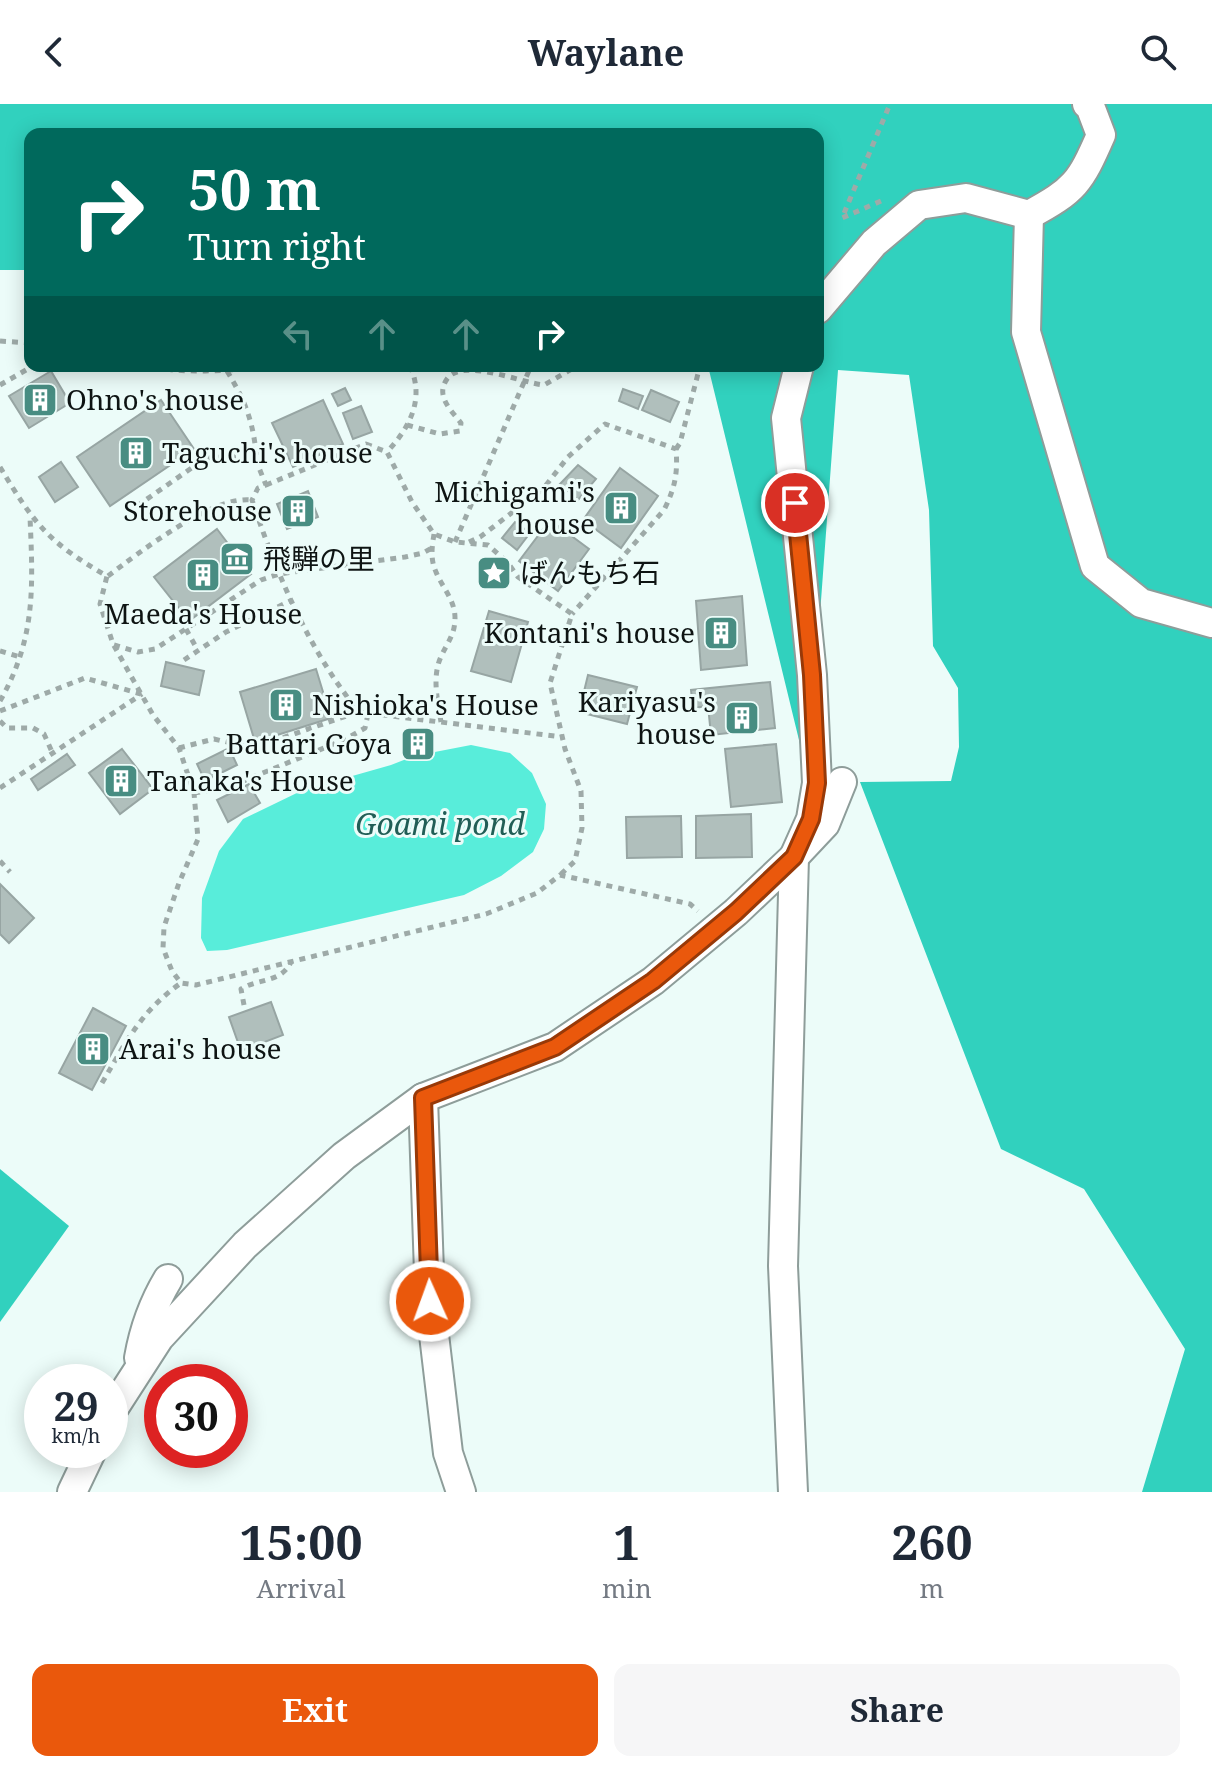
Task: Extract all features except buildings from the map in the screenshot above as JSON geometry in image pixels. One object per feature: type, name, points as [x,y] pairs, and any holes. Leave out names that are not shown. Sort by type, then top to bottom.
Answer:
[{"type":"street","points":[[824,302],[874,243],[919,205],[966,198],[1029,215],[1066,195],[1086,170],[1101,135],[1087,104]]},
{"type":"street","points":[[1029,215],[1026,332],[1095,566],[1141,603],[1212,623]]},
{"type":"street","points":[[793,1492],[783,1266],[794,857],[811,819],[817,783],[812,675],[786,418],[798,372]]},
{"type":"street","points":[[128,1385],[159,1338],[245,1245],[344,1156],[423,1098],[555,1047],[653,981],[716,929],[794,857],[825,824],[842,782]]},
{"type":"street","points":[[423,1098],[430,1301],[448,1453],[461,1492]]},
{"type":"street","points":[[137,1371],[147,1324],[155,1301],[168,1279]]},
{"type":"street","points":[[72,1492],[83,1468]]},
{"type":"path","points":[[874,243],[889,198],[842,218],[890,104]]},
{"type":"path","points":[[0,341],[24,343]]},
{"type":"path","points":[[0,385],[24,371]]},
{"type":"path","points":[[228,372],[250,416],[255,431],[257,463],[266,485]]},
{"type":"path","points":[[387,452],[402,436],[418,402],[412,372]]},
{"type":"path","points":[[407,425],[440,434],[460,431],[461,423],[445,403],[442,392],[444,382],[451,374],[464,372]]},
{"type":"path","points":[[487,372],[544,385],[567,372]]},
{"type":"path","points":[[455,542],[529,372]]},
{"type":"path","points":[[102,1083],[136,1024],[181,983],[196,985],[486,914],[537,893],[575,861],[582,828],[581,791],[562,737],[550,683],[572,614],[664,510],[674,489],[678,471],[676,449],[698,372]]},
{"type":"path","points":[[465,543],[480,537],[543,489],[568,457],[605,424],[676,449]]},
{"type":"path","points":[[359,712],[335,683],[279,574],[252,500],[258,488],[366,444],[387,452],[412,502],[434,534],[455,542],[488,545],[518,577],[572,614]]},
{"type":"path","points":[[137,506],[206,458],[242,456],[257,463]]},
{"type":"path","points":[[0,467],[30,517],[69,554],[107,576]]},
{"type":"path","points":[[181,983],[172,971],[163,948],[164,927],[198,839],[194,793],[179,748],[153,715],[113,644],[100,604],[107,576],[203,513],[238,498],[252,500]]},
{"type":"path","points":[[0,701],[13,678],[27,639],[32,599],[30,517]]},
{"type":"path","points":[[434,534],[435,571],[448,591],[455,615],[452,639],[440,658],[436,672],[441,722]]},
{"type":"path","points":[[113,644],[138,652],[155,649],[261,580],[279,574],[405,557],[432,548]]},
{"type":"path","points":[[184,660],[226,632],[292,600]]},
{"type":"path","points":[[186,629],[197,649]]},
{"type":"path","points":[[0,651],[20,657]]},
{"type":"path","points":[[0,711],[85,678],[142,694]]},
{"type":"path","points":[[0,788],[142,694]]},
{"type":"path","points":[[179,748],[214,739],[253,748],[359,712],[562,737]]},
{"type":"path","points":[[194,793],[226,788],[346,739],[365,728],[368,713]]},
{"type":"path","points":[[0,721],[7,728],[33,728],[44,734],[52,752]]},
{"type":"path","points":[[0,861],[10,872]]},
{"type":"path","points":[[560,875],[690,904],[716,929]]},
{"type":"path","points":[[244,1005],[241,989],[280,976],[292,961]]},
{"type":"shaded area","points":[[0,104],[1212,104],[1212,1492],[1142,1492],[1185,1349],[1084,1189],[1001,1149],[860,782],[951,781],[959,747],[958,688],[933,646],[929,510],[909,375],[838,370],[808,777],[709,372],[824,372],[824,128],[24,128],[24,270],[0,270]]},
{"type":"shaded area","points":[[0,1169],[69,1226],[0,1322]]},
{"type":"water","name":"Goami pond","points":[[471,745],[510,753],[532,773],[546,804],[544,829],[533,852],[501,876],[464,895],[227,950],[207,951],[201,938],[202,898],[219,851],[243,819],[303,790],[414,756]]},
{"type":"place","name":"Ohno's house","points":[[40,400]]},
{"type":"place","name":"Taguchi's house","points":[[136,453]]},
{"type":"place","name":"Michigami's house","points":[[621,508]]},
{"type":"place","name":"Storehouse","points":[[298,511]]},
{"type":"place","name":"飛騨の里","points":[[237,559]]},
{"type":"place","name":"ばんもち石","points":[[494,573]]},
{"type":"place","name":"Maeda's House","points":[[203,575]]},
{"type":"place","name":"Kontani's house","points":[[721,633]]},
{"type":"place","name":"Nishioka's House","points":[[286,705]]},
{"type":"place","name":"Kariyasu's house","points":[[742,718]]},
{"type":"place","name":"Battari Goya","points":[[418,744]]},
{"type":"place","name":"Tanaka's House","points":[[121,781]]},
{"type":"place","name":"Arai's house","points":[[93,1049]]},
{"type":"route","points":[[430,1301],[423,1098],[555,1047],[653,981],[736,912],[794,857],[811,819],[817,783],[812,675],[795,503]]}]
